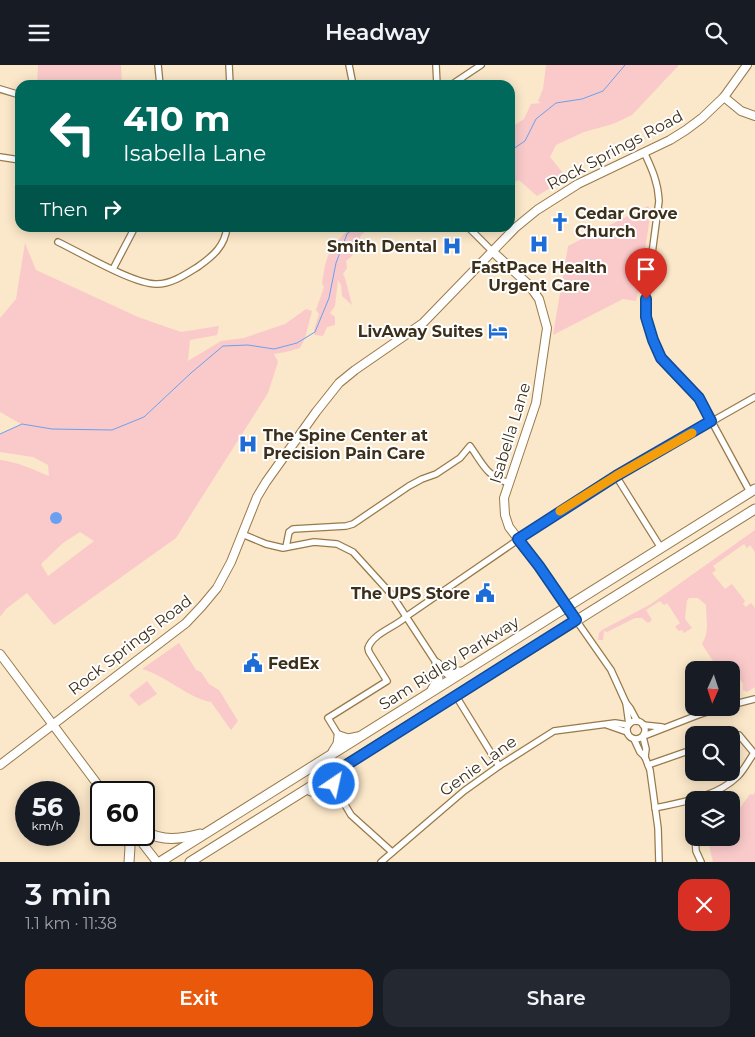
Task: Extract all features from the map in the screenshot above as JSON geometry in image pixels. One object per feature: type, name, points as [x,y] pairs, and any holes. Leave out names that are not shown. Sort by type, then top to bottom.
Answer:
[{"type":"main road","name":"Sam Ridley Parkway","points":[[158,862],[753,490]]},
{"type":"main road","name":"Sam Ridley Parkway","points":[[190,862],[201,858],[755,509]]},
{"type":"main road","points":[[437,664],[448,673],[465,671]]},
{"type":"main road","points":[[431,692],[438,681],[437,664]]},
{"type":"main road","points":[[330,756],[337,747],[338,736],[348,739],[360,736]]},
{"type":"main road","points":[[338,793],[334,780],[340,769]]},
{"type":"main road","points":[[292,799],[316,788],[327,787],[338,793]]},
{"type":"main road","points":[[155,836],[163,839],[177,839],[205,833]]},
{"type":"main road","points":[[129,862],[130,846]]},
{"type":"street","points":[[158,65],[160,80]]},
{"type":"street","points":[[229,65],[230,80]]},
{"type":"street","points":[[349,65],[352,80]]},
{"type":"street","points":[[436,65],[437,80]]},
{"type":"street","points":[[458,80],[481,65]]},
{"type":"street","name":"Rock Springs Road","points":[[515,227],[557,195],[686,130],[724,97],[747,65]]},
{"type":"street","points":[[0,89],[15,94]]},
{"type":"street","points":[[724,97],[741,111],[755,116]]},
{"type":"street","points":[[644,152],[659,186],[659,201],[646,299],[646,317],[653,340],[661,358],[699,398],[753,490]]},
{"type":"street","points":[[0,157],[15,160]]},
{"type":"street","points":[[113,269],[132,232]]},
{"type":"street","points":[[58,242],[134,279],[149,284],[172,281],[194,269],[216,253],[222,245],[226,232]]},
{"type":"street","points":[[473,232],[492,251]]},
{"type":"street","name":"Rock Springs Road","points":[[0,765],[51,724],[186,623],[217,588],[231,562],[266,482],[329,395],[355,370],[423,323],[510,232]]},
{"type":"street","name":"Isabella Lane","points":[[492,251],[530,285],[539,299],[547,328],[536,403],[504,498],[505,515],[509,527],[539,566],[576,620]]},
{"type":"street","points":[[338,736],[328,718],[387,681],[368,648],[373,639],[518,539],[616,476],[755,397]]},
{"type":"street","points":[[286,547],[289,532],[293,529],[353,524],[416,482],[436,475],[460,457],[470,446],[489,473],[495,478],[509,483]]},
{"type":"street","points":[[616,476],[661,547]]},
{"type":"street","points":[[242,534],[266,544],[286,547],[314,542],[335,543],[352,552],[392,595],[437,664]]},
{"type":"street","points":[[576,620],[611,670],[626,703],[637,721],[643,725],[664,728]]},
{"type":"street","points":[[0,654],[95,781]]},
{"type":"street","points":[[456,696],[499,765]]},
{"type":"street","points":[[740,703],[755,699]]},
{"type":"street","points":[[626,703],[629,724],[627,732],[634,739],[648,765],[658,828],[659,862]]},
{"type":"street","points":[[634,739],[644,737],[698,716]]},
{"type":"street","points":[[629,724],[637,721]]},
{"type":"street","name":"Genie Lane","points":[[381,862],[464,791],[499,765],[558,730],[615,723],[629,724]]},
{"type":"street","name":"Genie Lane","points":[[607,725],[627,732]]},
{"type":"street","points":[[643,725],[645,729],[645,757]]},
{"type":"street","points":[[740,736],[754,753],[740,774]]},
{"type":"street","points":[[648,765],[685,752]]},
{"type":"street","points":[[713,791],[731,781]]},
{"type":"street","points":[[338,793],[351,815],[392,852]]},
{"type":"street","points":[[655,809],[685,802]]},
{"type":"street","points":[[145,846],[158,862]]},
{"type":"street","points":[[696,846],[701,862]]},
{"type":"shaded area","points":[[38,65],[121,65],[122,80],[37,80]]},
{"type":"shaded area","points":[[546,65],[679,65],[632,115],[613,124],[584,132],[556,145],[550,157],[567,178],[537,196],[519,180],[515,182],[515,125],[524,119],[531,104],[541,103],[538,101],[543,89]]},
{"type":"shaded area","points":[[648,206],[651,210],[636,301],[623,299],[553,335],[568,246]]},
{"type":"shaded area","points":[[346,232],[365,232],[361,235],[352,256],[346,261],[347,268],[343,274],[352,305],[342,296],[341,285],[338,280],[335,306],[330,313],[335,317],[335,325],[327,327],[323,336],[315,335],[314,330],[319,314],[316,310],[324,287],[322,283],[325,265],[331,247]]},
{"type":"shaded area","points":[[25,243],[36,270],[138,317],[181,332],[219,326],[217,335],[190,340],[188,361],[221,341],[244,338],[285,324],[306,309],[312,311],[305,338],[300,348],[274,354],[278,362],[268,393],[176,538],[54,625],[27,593],[6,609],[0,617],[0,460],[19,464],[49,476],[48,465],[33,457],[0,452],[0,434],[21,424],[0,412],[0,318],[16,299]],"holes":[[[80,532],[94,541],[48,576],[41,564],[63,543]]]},
{"type":"shaded area","points":[[755,530],[755,552],[750,545],[747,548],[744,544],[713,566],[716,570],[712,573],[725,589],[732,584],[745,601],[743,604],[746,607],[751,603],[755,608],[755,687],[747,692],[743,690],[743,683],[740,680],[740,661],[713,661],[702,644],[707,630],[706,605],[698,598],[689,598],[687,600],[685,619],[692,628],[684,633],[675,627],[680,623],[667,603],[664,605],[660,601],[646,610],[652,620],[648,623],[642,618],[635,618],[607,632],[604,631],[603,640],[598,640],[599,633],[602,630],[651,604]]},
{"type":"shaded area","points":[[179,643],[196,670],[201,672],[209,684],[219,690],[238,721],[231,730],[211,702],[193,696],[160,676],[142,669]]},
{"type":"shaded area","points":[[147,681],[157,694],[139,706],[129,695]]},
{"type":"shaded area","points":[[755,792],[755,862],[713,862],[709,846],[740,846],[740,808],[750,794],[753,795]]},
{"type":"water","points":[[54,512],[58,512],[62,518],[58,524],[54,524],[50,520],[50,516]]},
{"type":"waterway","points":[[515,148],[525,141],[536,119],[556,103],[582,99],[603,91],[625,65]]},
{"type":"waterway","points":[[0,434],[22,424],[52,429],[112,430],[144,417],[223,346],[248,345],[274,349],[297,343],[315,332],[329,298],[336,263],[349,232]]},
{"type":"slow traffic","points":[[560,511],[616,476],[692,433]]},
{"type":"place","name":"Cedar Grove Church","points":[[560,222]]},
{"type":"place","name":"FastPace Health Urgent Care","points":[[539,244]]},
{"type":"place","name":"Smith Dental","points":[[452,246]]},
{"type":"place","name":"LivAway Suites","points":[[498,331]]},
{"type":"place","name":"The Spine Center at Precision Pain Care","points":[[248,444]]},
{"type":"place","name":"The UPS Store","points":[[485,593]]},
{"type":"place","name":"FedEx","points":[[253,663]]},
{"type":"route","points":[[334,784],[340,769],[576,620],[518,539],[616,476],[711,421],[699,398],[661,358],[646,317],[646,299]]}]
